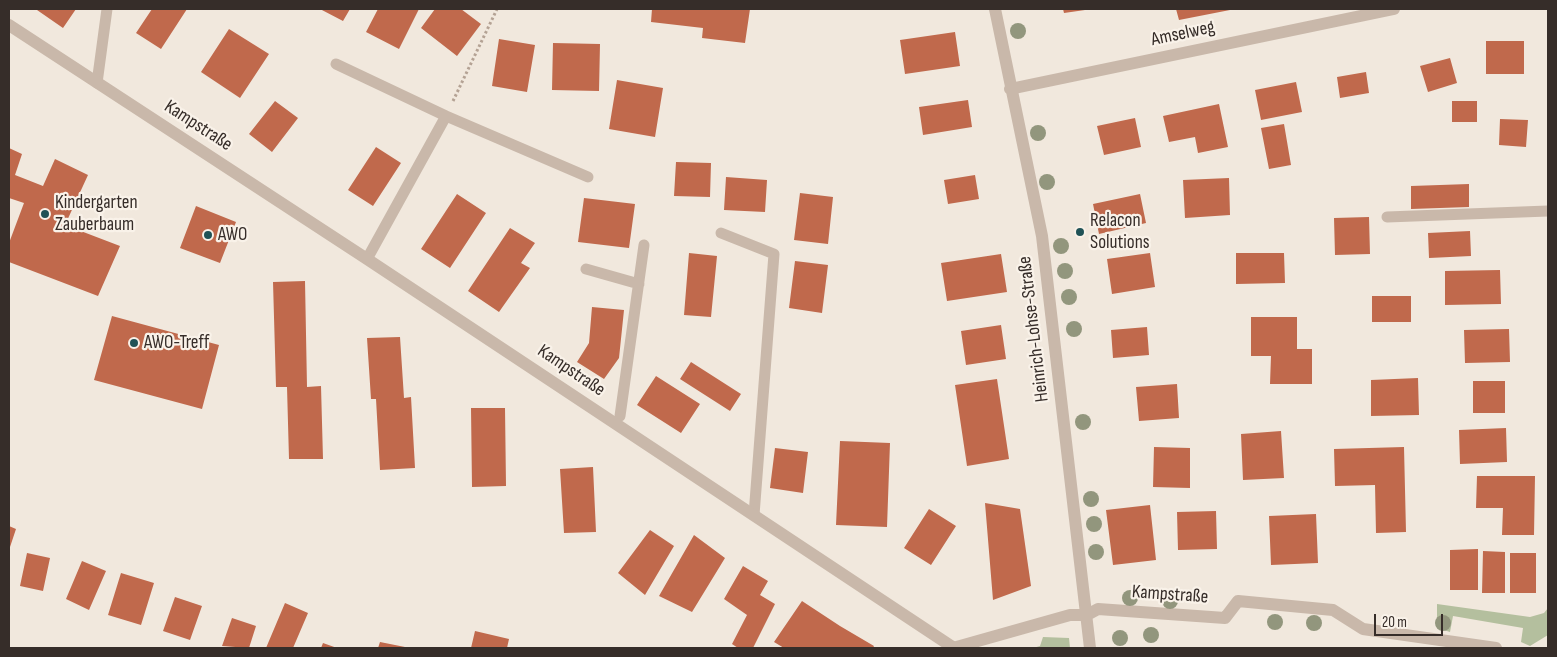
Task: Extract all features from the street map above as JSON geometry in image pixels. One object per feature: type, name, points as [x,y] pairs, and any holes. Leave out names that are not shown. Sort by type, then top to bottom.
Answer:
[{"type":"street","name":"Heinrich-Lohse-Straße","points":[[995,9],[1010,89],[1042,236],[1090,648]]},
{"type":"street","name":"Amselweg","points":[[1010,89],[1394,9]]},
{"type":"street","name":"Kampstraße","points":[[9,25],[367,259],[953,648],[1070,614],[1087,615],[1098,609],[1225,618],[1238,602],[1333,610],[1363,629],[1496,648]]},
{"type":"lane","points":[[97,82],[107,9]]},
{"type":"lane","points":[[336,64],[446,116],[588,177]]},
{"type":"lane","points":[[367,259],[446,116]]},
{"type":"lane","points":[[1387,217],[1548,211]]},
{"type":"lane","points":[[721,233],[774,254],[754,516]]},
{"type":"lane","points":[[620,416],[644,245]]},
{"type":"lane","points":[[586,269],[639,284]]},
{"type":"path","points":[[446,116],[497,9]]},
{"type":"green space","points":[[1437,604],[1530,617],[1544,613],[1548,608],[1548,635],[1530,646],[1521,642],[1523,628],[1453,616],[1450,632],[1437,628]]},
{"type":"green space","points":[[1043,637],[1069,638],[1070,648],[1033,648],[1040,646]]},
{"type":"building","points":[[38,9],[76,9],[63,28]]},
{"type":"building","points":[[152,9],[187,9],[161,49],[136,33]]},
{"type":"building","points":[[320,9],[350,9],[343,21]]},
{"type":"building","points":[[378,9],[419,9],[399,49],[366,32]]},
{"type":"building","points":[[435,9],[461,9],[481,24],[457,56],[421,28]]},
{"type":"building","points":[[652,9],[750,9],[745,43],[702,38],[703,28],[651,22]]},
{"type":"building","points":[[1063,9],[1085,9],[1085,10],[1064,13]]},
{"type":"building","points":[[1176,9],[1230,9],[1230,10],[1179,20]]},
{"type":"building","points":[[229,29],[269,54],[240,98],[201,72]]},
{"type":"building","points":[[955,32],[960,66],[905,74],[900,40]]},
{"type":"building","points":[[499,39],[535,45],[527,92],[492,86]]},
{"type":"building","points":[[1486,41],[1524,41],[1524,74],[1486,74]]},
{"type":"building","points":[[553,43],[600,44],[599,91],[552,90]]},
{"type":"building","points":[[1450,58],[1457,83],[1428,92],[1420,66]]},
{"type":"building","points":[[1366,72],[1369,93],[1340,98],[1337,77]]},
{"type":"building","points":[[617,80],[663,88],[655,137],[609,129]]},
{"type":"building","points":[[1296,82],[1302,112],[1261,120],[1255,90]]},
{"type":"building","points":[[968,100],[972,127],[923,135],[919,107]]},
{"type":"building","points":[[275,101],[298,118],[272,152],[249,134]]},
{"type":"building","points":[[1452,101],[1477,101],[1477,122],[1452,122]]},
{"type":"building","points":[[1219,104],[1228,147],[1198,153],[1195,137],[1169,142],[1163,116]]},
{"type":"building","points":[[1135,118],[1141,147],[1104,155],[1097,126]]},
{"type":"building","points":[[1500,119],[1528,120],[1526,147],[1499,145]]},
{"type":"building","points":[[1284,124],[1291,165],[1269,169],[1261,128]]},
{"type":"building","points":[[376,147],[401,163],[373,206],[348,190]]},
{"type":"building","name":"Kindergarten Zauberbaum","points":[[9,148],[22,154],[15,175],[43,186],[55,159],[88,175],[65,225],[120,246],[98,296],[9,262],[9,243],[24,203],[9,198]]},
{"type":"building","points":[[676,162],[711,163],[710,197],[674,196]]},
{"type":"building","points":[[975,175],[979,199],[948,204],[944,180]]},
{"type":"building","points":[[726,177],[767,180],[765,212],[724,210]]},
{"type":"building","points":[[1229,178],[1230,215],[1185,218],[1183,180]]},
{"type":"building","points":[[1469,184],[1469,207],[1411,209],[1411,186]]},
{"type":"building","points":[[800,193],[833,197],[828,244],[794,240]]},
{"type":"building","points":[[457,194],[486,213],[450,268],[421,249]]},
{"type":"building","points":[[1140,194],[1146,223],[1099,234],[1093,204]]},
{"type":"building","points":[[584,198],[635,204],[629,248],[578,242]]},
{"type":"building","name":"AWO","points":[[196,206],[236,222],[220,263],[180,248]]},
{"type":"building","points":[[1369,217],[1370,254],[1335,255],[1334,218]]},
{"type":"building","points":[[510,228],[535,243],[521,263],[530,268],[499,312],[468,291]]},
{"type":"building","points":[[1470,231],[1471,256],[1429,258],[1428,233]]},
{"type":"building","points":[[689,253],[717,256],[711,317],[684,315]]},
{"type":"building","points":[[1150,253],[1155,287],[1112,294],[1107,259]]},
{"type":"building","points":[[1236,253],[1284,253],[1285,283],[1236,284]]},
{"type":"building","points":[[1001,254],[1007,292],[947,301],[941,263]]},
{"type":"building","points":[[795,261],[828,265],[822,313],[789,308]]},
{"type":"building","points":[[1500,270],[1501,304],[1445,305],[1445,271]]},
{"type":"building","points":[[305,281],[307,387],[321,386],[323,459],[289,459],[287,387],[276,387],[273,282]]},
{"type":"building","points":[[1372,296],[1411,296],[1411,322],[1372,322]]},
{"type":"building","points":[[592,307],[624,310],[619,358],[604,379],[577,362],[589,343]]},
{"type":"building","points":[[112,316],[219,345],[202,409],[94,380]]},
{"type":"building","points":[[1251,317],[1297,317],[1297,349],[1312,349],[1312,384],[1270,384],[1271,356],[1251,356]]},
{"type":"building","points":[[1001,325],[1006,359],[966,365],[961,331]]},
{"type":"building","points":[[1147,327],[1149,355],[1113,358],[1111,330]]},
{"type":"building","points":[[1509,329],[1510,362],[1465,363],[1464,330]]},
{"type":"building","points":[[400,337],[404,398],[411,397],[415,468],[380,470],[376,399],[371,399],[367,338]]},
{"type":"building","points":[[691,362],[741,394],[730,411],[680,379]]},
{"type":"building","points":[[656,376],[700,404],[681,433],[637,405]]},
{"type":"building","points":[[1418,378],[1419,415],[1371,416],[1371,380]]},
{"type":"building","points":[[997,379],[1009,459],[967,466],[955,385]]},
{"type":"building","points":[[1473,381],[1505,381],[1505,413],[1473,413]]},
{"type":"building","points":[[1177,384],[1179,418],[1139,421],[1136,387]]},
{"type":"building","points":[[471,408],[505,408],[506,486],[472,487]]},
{"type":"building","points":[[1506,428],[1507,462],[1460,464],[1459,430]]},
{"type":"building","points":[[1281,431],[1284,478],[1243,480],[1241,434]]},
{"type":"building","points":[[840,441],[890,443],[887,527],[836,525]]},
{"type":"building","points":[[1154,447],[1190,448],[1190,488],[1153,487]]},
{"type":"building","points":[[1404,447],[1406,532],[1376,533],[1375,485],[1335,486],[1334,449]]},
{"type":"building","points":[[775,448],[808,452],[803,493],[770,488]]},
{"type":"building","points":[[593,467],[596,532],[564,533],[560,469]]},
{"type":"building","points":[[1477,476],[1535,476],[1534,535],[1502,535],[1503,508],[1476,508]]},
{"type":"building","points":[[985,503],[1020,509],[1031,586],[993,600]]},
{"type":"building","points":[[1150,505],[1156,560],[1113,565],[1106,510]]},
{"type":"building","points":[[929,509],[956,526],[931,565],[904,548]]},
{"type":"building","points":[[1216,511],[1217,549],[1178,550],[1177,512]]},
{"type":"building","points":[[1316,514],[1318,563],[1271,565],[1269,516]]},
{"type":"building","points":[[9,526],[16,529],[9,550]]},
{"type":"building","points":[[650,530],[674,546],[645,595],[618,573]]},
{"type":"building","points":[[694,535],[725,558],[692,612],[659,596]]},
{"type":"building","points":[[1478,549],[1478,590],[1450,590],[1450,550]]},
{"type":"building","points":[[1483,551],[1505,552],[1505,593],[1482,593]]},
{"type":"building","points":[[27,553],[50,558],[43,591],[20,586]]},
{"type":"building","points":[[1510,553],[1536,553],[1536,593],[1510,593]]},
{"type":"building","points":[[82,561],[106,571],[89,610],[66,599]]},
{"type":"building","points":[[743,566],[768,581],[760,595],[775,604],[753,648],[738,648],[732,644],[747,615],[724,599]]},
{"type":"building","points":[[121,573],[154,583],[141,625],[108,615]]},
{"type":"building","points":[[175,597],[202,606],[190,640],[163,631]]},
{"type":"building","points":[[802,601],[874,646],[873,648],[784,648],[774,642]]},
{"type":"building","points":[[285,603],[308,613],[293,648],[266,648]]},
{"type":"building","points":[[232,618],[256,626],[249,648],[222,646]]},
{"type":"building","points":[[475,631],[509,639],[507,648],[471,648]]},
{"type":"building","points":[[380,642],[405,647],[405,648],[378,648]]},
{"type":"building","points":[[323,643],[337,648],[321,648]]},
{"type":"place","name":"Kindergarten Zauberbaum","points":[[45,214]]},
{"type":"place","name":"Relacon Solutions","points":[[1080,232]]},
{"type":"place","name":"AWO","points":[[208,235]]},
{"type":"place","name":"AWO-Treff","points":[[134,343]]}]
